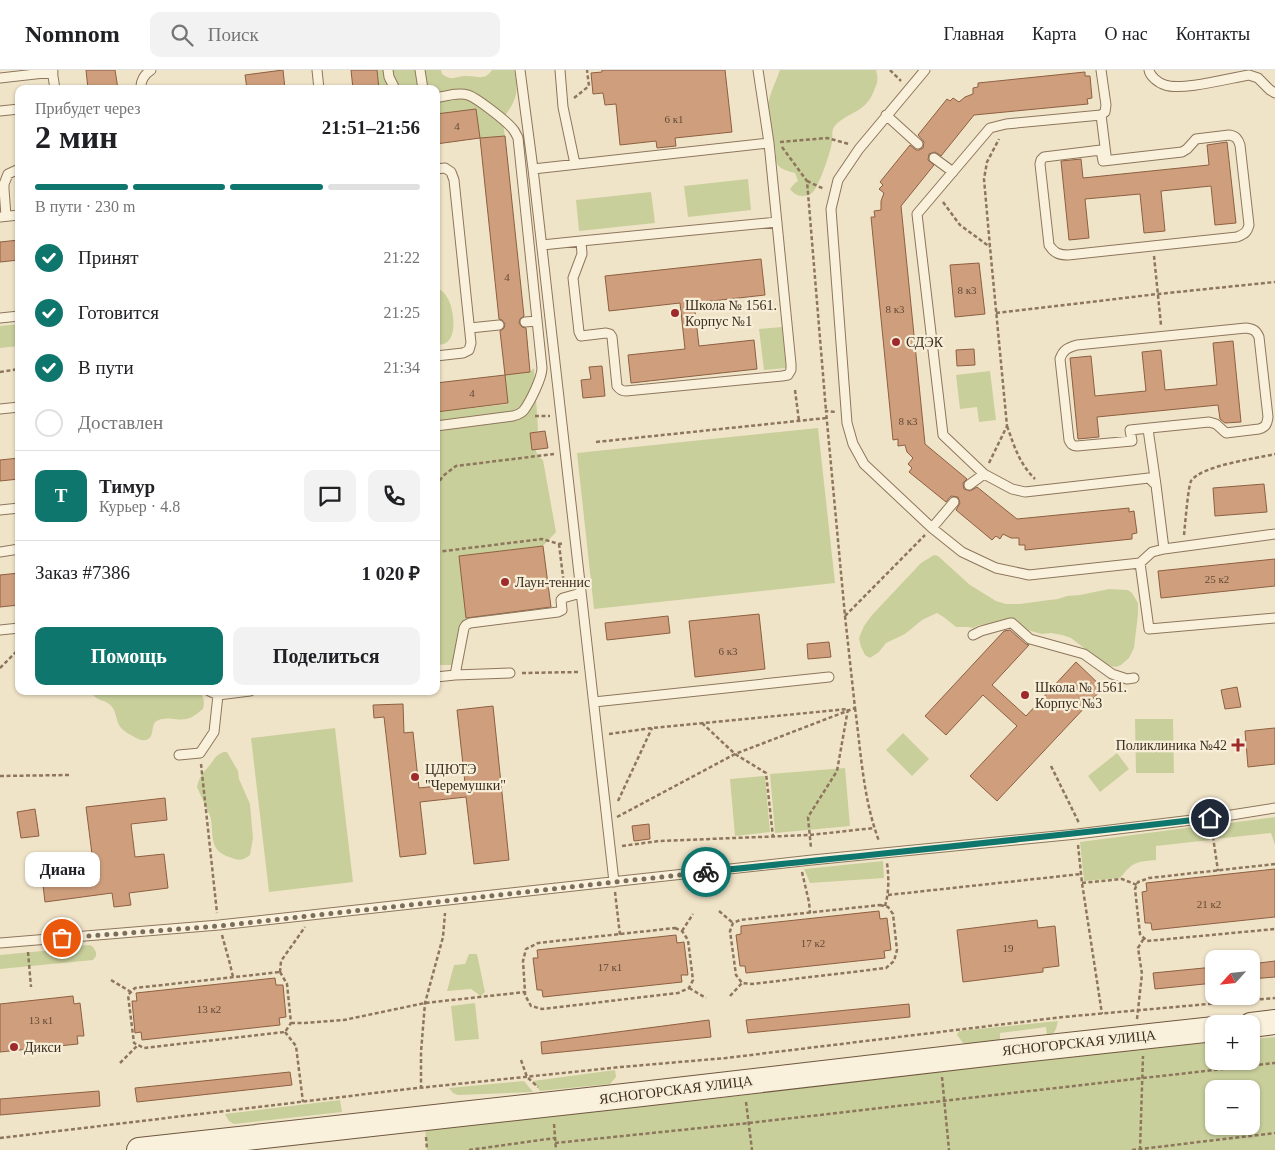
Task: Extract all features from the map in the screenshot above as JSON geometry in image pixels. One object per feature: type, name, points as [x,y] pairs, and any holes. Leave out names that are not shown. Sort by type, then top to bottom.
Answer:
[{"type":"main road","points":[[1260,1024],[1275,1022]]},
{"type":"main road","name":"ЯСНОГОРСКАЯ УЛИЦА","points":[[139,1150],[1205,1030]]},
{"type":"lane","points":[[141,85],[145,74],[151,70]]},
{"type":"lane","points":[[317,70],[319,85]]},
{"type":"lane","points":[[388,70],[393,85]]},
{"type":"lane","points":[[420,70],[422,85]]},
{"type":"lane","points":[[520,70],[542,245],[614,882]]},
{"type":"lane","points":[[560,70],[563,107],[575,164]]},
{"type":"lane","points":[[581,242],[582,254],[574,278],[579,332],[582,336],[610,334],[612,337],[617,386],[623,392],[788,375],[792,370],[769,143],[758,70]]},
{"type":"lane","points":[[924,70],[859,149],[838,180],[831,209],[847,423],[853,444],[864,464],[932,528],[962,552],[996,568],[1029,575],[1140,563],[1152,552],[1164,549],[1275,534]]},
{"type":"lane","points":[[1101,70],[1106,105],[1105,112],[1101,115],[1006,124],[990,128],[917,214],[943,435],[984,474],[1012,489],[1025,492],[1039,491],[1149,478],[1156,485]]},
{"type":"lane","points":[[1148,70],[1150,75],[1164,85],[1181,87],[1249,75],[1258,78],[1275,93]]},
{"type":"lane","points":[[0,78],[52,71],[54,85]]},
{"type":"lane","points":[[440,97],[462,94],[476,99],[499,116],[514,130],[518,138],[542,375],[524,410],[518,415],[440,425]]},
{"type":"lane","points":[[0,111],[15,109]]},
{"type":"lane","points":[[886,115],[918,144]]},
{"type":"lane","points":[[1101,115],[1106,160]]},
{"type":"lane","points":[[1234,136],[1238,140],[1249,225],[1247,231],[1237,237],[1153,246],[1068,255],[1059,255],[1053,251],[1049,245],[1041,160],[1047,156],[1101,150],[1103,161],[1182,152],[1196,138],[1234,136]]},
{"type":"lane","points":[[533,168],[769,143]]},
{"type":"lane","points":[[934,158],[953,172]]},
{"type":"lane","points":[[440,169],[445,168],[451,172],[454,180],[472,343],[469,350],[463,353],[440,356]]},
{"type":"lane","points":[[3,217],[2,190],[8,174],[15,171]]},
{"type":"lane","points":[[542,245],[777,222]]},
{"type":"lane","points":[[0,318],[15,316]]},
{"type":"lane","points":[[525,322],[537,321]]},
{"type":"lane","points":[[470,328],[499,324]]},
{"type":"lane","points":[[1246,328],[1253,329],[1259,337],[1268,417],[1268,423],[1264,428],[1226,433],[1216,424],[1209,422],[1130,430],[1132,441],[1077,446],[1070,444],[1060,359],[1062,353],[1068,348],[1077,345],[1162,336],[1246,328]]},
{"type":"lane","points":[[0,409],[15,407]]},
{"type":"lane","points":[[1148,429],[1164,549]]},
{"type":"lane","points":[[969,485],[984,474]]},
{"type":"lane","points":[[932,528],[954,502]]},
{"type":"lane","points":[[0,510],[15,508]]},
{"type":"lane","points":[[0,552],[15,550]]},
{"type":"lane","points":[[1140,563],[1149,629],[1275,618]]},
{"type":"lane","points":[[455,676],[466,624],[558,612],[562,610],[561,600],[563,598],[581,593]]},
{"type":"lane","points":[[973,635],[1010,623],[1030,639],[1084,654],[1112,674],[1127,679],[1134,678]]},
{"type":"lane","points":[[0,630],[15,628]]},
{"type":"lane","points":[[440,677],[510,673]]},
{"type":"lane","points":[[594,702],[829,677]]},
{"type":"lane","points":[[179,755],[200,753],[214,732],[214,695]]},
{"type":"lane","points":[[0,944],[219,926],[812,860],[1081,833],[1210,818],[1275,808]]},
{"type":"path","points":[[563,107],[589,86],[587,70]]},
{"type":"path","points":[[890,70],[909,88]]},
{"type":"path","points":[[1006,124],[987,162],[984,179],[1007,426],[1017,454],[1026,471],[1045,489]]},
{"type":"path","points":[[835,194],[807,181],[778,142],[827,138],[852,144],[859,149]]},
{"type":"path","points":[[807,181],[826,411],[855,708],[865,787],[874,828],[879,840],[880,854],[886,859],[888,873],[886,906]]},
{"type":"path","points":[[936,193],[960,225],[990,247]]},
{"type":"path","points":[[1153,246],[1162,336]]},
{"type":"path","points":[[996,313],[1275,282]]},
{"type":"path","points":[[0,372],[15,370]]},
{"type":"path","points":[[795,390],[799,421]]},
{"type":"path","points":[[826,411],[846,412]]},
{"type":"path","points":[[518,415],[561,417]]},
{"type":"path","points":[[596,442],[827,418]]},
{"type":"path","points":[[984,474],[1007,426]]},
{"type":"path","points":[[440,480],[456,466],[565,452]]},
{"type":"path","points":[[1182,546],[1190,483],[1198,475],[1210,469],[1275,454]]},
{"type":"path","points":[[845,616],[932,528]]},
{"type":"path","points":[[440,551],[542,538],[559,544],[575,542]]},
{"type":"path","points":[[559,544],[565,597]]},
{"type":"path","points":[[0,668],[15,653]]},
{"type":"path","points":[[510,673],[590,672]]},
{"type":"path","points":[[597,736],[652,728],[855,708]]},
{"type":"path","points":[[607,823],[735,754],[848,709]]},
{"type":"path","points":[[810,835],[808,817],[837,771],[848,709]]},
{"type":"path","points":[[702,723],[735,754],[766,773],[773,837]]},
{"type":"path","points":[[607,823],[652,728]]},
{"type":"path","points":[[200,753],[219,926],[233,978]]},
{"type":"path","points":[[1051,766],[1081,833],[1082,883],[1102,1014]]},
{"type":"path","points":[[0,776],[70,776]]},
{"type":"path","points":[[1210,818],[1218,871]]},
{"type":"path","points":[[610,848],[659,841],[810,835],[874,828]]},
{"type":"path","points":[[810,913],[801,867],[812,860]]},
{"type":"path","points":[[1275,864],[1149,878],[1138,882],[1135,889],[1140,934],[1147,941],[1275,928]]},
{"type":"path","points":[[888,895],[1082,874]]},
{"type":"path","points":[[1082,883],[1122,879],[1137,885]]},
{"type":"path","points":[[614,882],[620,935]]},
{"type":"path","points":[[880,905],[888,907],[893,914],[897,950],[894,961],[886,968],[752,984],[742,983],[736,975],[730,931],[733,923],[740,920],[810,913],[880,905]]},
{"type":"path","points":[[421,1089],[421,1052],[425,1003],[442,936],[445,908]]},
{"type":"path","points":[[719,912],[733,923]]},
{"type":"path","points":[[682,931],[693,914]]},
{"type":"path","points":[[280,972],[135,988],[128,995],[134,1043],[144,1048],[285,1032],[291,1023],[287,984],[280,972],[280,961],[308,921]]},
{"type":"path","points":[[675,928],[682,931],[688,940],[693,980],[689,988],[678,993],[542,1009],[531,1006],[525,992],[523,961],[526,949],[538,944],[620,935],[675,928]]},
{"type":"path","points":[[1137,1021],[1142,974],[1138,948],[1144,938]]},
{"type":"path","points":[[27,941],[31,987]]},
{"type":"path","points":[[111,980],[130,992]]},
{"type":"path","points":[[730,996],[742,983]]},
{"type":"path","points":[[689,988],[706,998]]},
{"type":"path","points":[[291,1023],[344,1020],[425,1003],[525,992]]},
{"type":"path","points":[[0,1138],[527,1077],[726,1058],[1063,1017],[1275,998]]},
{"type":"path","points":[[285,1032],[296,1046],[303,1102]]},
{"type":"path","points":[[932,1032],[941,1071],[948,1150]]},
{"type":"path","points":[[120,1063],[138,1045]]},
{"type":"path","points":[[1140,1150],[1143,1049]]},
{"type":"path","points":[[521,1060],[527,1077],[543,1091]]},
{"type":"path","points":[[555,1143],[1275,1063]]},
{"type":"path","points":[[748,1081],[745,1095],[752,1150]]},
{"type":"path","points":[[554,1123],[556,1150]]},
{"type":"path","points":[[1132,1150],[1275,1133]]},
{"type":"path","points":[[426,1136],[427,1150]]},
{"type":"path","points":[[469,1150],[555,1138]]},
{"type":"green space","points":[[377,70],[441,70],[442,74],[452,78],[466,76],[483,77],[492,70],[514,70],[516,92],[515,98],[504,118],[505,136],[480,138],[476,109],[440,114],[440,85],[379,85]]},
{"type":"green space","points":[[780,70],[876,70],[877,73],[877,84],[868,101],[862,108],[841,120],[834,127],[831,146],[821,176],[813,192],[806,196],[797,195],[790,189],[798,181],[795,173],[783,169],[776,161],[775,146],[768,123],[768,102]]},
{"type":"green space","points":[[748,179],[751,210],[688,217],[684,186]]},
{"type":"green space","points":[[651,192],[655,223],[579,231],[576,200]]},
{"type":"green space","points":[[440,290],[450,302],[453,322],[450,338],[442,344],[440,344]]},
{"type":"green space","points":[[15,324],[15,346],[0,348],[0,326]]},
{"type":"green space","points":[[782,327],[786,368],[764,370],[759,329]]},
{"type":"green space","points":[[534,368],[538,429],[535,446],[537,454],[543,460],[556,532],[543,546],[459,556],[466,618],[460,628],[457,663],[440,665],[440,412],[508,404],[505,375],[530,372]]},
{"type":"green space","points":[[990,371],[996,420],[979,422],[977,407],[960,409],[956,375]]},
{"type":"green space","points":[[818,428],[835,583],[594,609],[577,453]]},
{"type":"green space","points":[[934,555],[938,556],[970,585],[996,601],[1006,604],[1058,599],[1109,589],[1128,590],[1138,603],[1134,648],[1129,658],[1116,667],[1106,665],[1071,638],[1062,635],[1042,634],[1027,630],[1019,624],[979,625],[973,628],[956,627],[937,613],[922,620],[905,634],[886,643],[879,652],[870,658],[865,655],[859,638],[864,626],[921,563]]},
{"type":"green space","points":[[93,695],[202,695],[204,706],[203,709],[187,719],[158,720],[154,724],[151,736],[147,740],[141,740],[133,737],[119,725],[110,704]]},
{"type":"green space","points":[[1135,719],[1173,719],[1174,773],[1136,773]]},
{"type":"green space","points":[[335,728],[353,882],[269,892],[251,738]]},
{"type":"green space","points":[[903,733],[929,759],[912,776],[886,750]]},
{"type":"green space","points":[[227,752],[238,771],[239,779],[250,804],[253,838],[250,855],[241,859],[228,857],[217,850],[213,841],[210,816],[197,787],[203,773],[217,756]]},
{"type":"green space","points":[[1117,753],[1129,769],[1100,792],[1088,776]]},
{"type":"green space","points":[[845,768],[850,826],[775,833],[770,774]]},
{"type":"green space","points":[[765,776],[770,832],[735,836],[730,779]]},
{"type":"green space","points":[[1275,817],[1275,845],[1271,833],[1215,839],[1214,825]]},
{"type":"green space","points":[[1208,825],[1210,840],[1156,846],[1156,860],[1135,864],[1120,878],[1084,881],[1080,842]]},
{"type":"green space","points":[[883,861],[884,878],[810,883],[804,869]]},
{"type":"green space","points":[[90,945],[96,952],[93,960],[0,969],[0,955]]},
{"type":"green space","points":[[469,954],[477,954],[485,992],[481,996],[471,989],[447,991],[454,965],[465,964]]},
{"type":"green space","points":[[475,1003],[479,1039],[455,1041],[451,1006]]},
{"type":"green space","points":[[1058,1021],[1054,1032],[1047,1036],[1046,1027],[1000,1033],[1000,1041],[964,1044],[957,1035],[959,1031]]},
{"type":"green space","points":[[1275,1037],[1275,1150],[427,1150],[425,1129],[746,1095],[1205,1043],[1205,1070],[1260,1070],[1260,1038]]},
{"type":"green space","points":[[615,1070],[616,1077],[610,1084],[540,1091],[533,1081]]},
{"type":"green space","points":[[524,1081],[533,1092],[458,1095],[449,1088]]},
{"type":"green space","points":[[340,1100],[342,1112],[234,1124],[229,1121],[225,1114]]},
{"type":"building","points":[[86,70],[115,70],[117,85],[88,85]]},
{"type":"building","points":[[283,70],[285,85],[246,85],[245,75]]},
{"type":"building","points":[[351,70],[377,70],[379,85],[353,85]]},
{"type":"building","points":[[602,70],[725,70],[732,132],[675,138],[676,146],[657,148],[656,141],[620,145],[616,104],[605,105],[603,93],[593,94],[591,73],[602,72]]},
{"type":"building","points":[[1085,72],[1085,76],[1090,76],[1092,98],[1087,99],[1088,104],[974,115],[941,156],[935,152],[929,154],[928,160],[934,165],[901,206],[925,444],[967,479],[963,483],[964,489],[970,491],[977,487],[1017,519],[1129,508],[1129,512],[1134,511],[1137,533],[1132,534],[1132,539],[1025,550],[1025,545],[1019,545],[1019,538],[1011,538],[1003,534],[1000,539],[996,536],[992,540],[956,510],[960,503],[958,497],[951,496],[946,502],[909,472],[912,468],[908,464],[913,458],[907,452],[905,445],[898,446],[898,439],[893,440],[871,217],[875,217],[874,211],[881,210],[881,201],[884,193],[879,189],[883,185],[880,182],[910,145],[916,150],[923,148],[924,142],[918,135],[947,99],[950,101],[953,98],[959,102],[973,94],[973,88],[978,87],[978,83]]},
{"type":"building","points":[[476,109],[480,138],[440,143],[440,114]]},
{"type":"building","points":[[505,136],[524,316],[520,319],[519,323],[522,327],[526,328],[530,372],[505,375],[500,331],[504,328],[505,324],[499,319],[480,138]]},
{"type":"building","points":[[1227,142],[1236,223],[1215,225],[1211,186],[1161,191],[1165,231],[1144,233],[1140,194],[1085,199],[1089,238],[1069,240],[1061,161],[1081,159],[1083,178],[1209,165],[1207,145]]},
{"type":"building","points":[[15,240],[15,260],[0,262],[0,242]]},
{"type":"building","points":[[761,259],[765,295],[694,303],[699,346],[754,340],[757,369],[631,383],[628,355],[685,349],[680,303],[609,311],[605,276]]},
{"type":"building","points":[[979,263],[985,314],[955,317],[950,265]]},
{"type":"building","points":[[1233,341],[1241,422],[1225,423],[1220,419],[1218,405],[1097,417],[1099,437],[1078,439],[1070,358],[1091,356],[1095,396],[1146,391],[1142,352],[1161,350],[1165,390],[1217,385],[1213,343]]},
{"type":"building","points":[[974,349],[975,365],[957,366],[956,350]]},
{"type":"building","points":[[602,366],[605,396],[583,398],[581,380],[591,379],[589,367]]},
{"type":"building","points":[[505,375],[508,403],[440,412],[440,383]]},
{"type":"building","points":[[545,431],[548,448],[532,450],[530,433]]},
{"type":"building","points":[[15,458],[15,479],[0,481],[0,460]]},
{"type":"building","points":[[1264,484],[1267,512],[1215,516],[1213,488]]},
{"type":"building","name":"Лаун-теннис","points":[[543,546],[551,607],[466,618],[459,556]]},
{"type":"building","points":[[1275,559],[1275,586],[1161,598],[1158,571]]},
{"type":"building","points":[[15,573],[15,605],[0,607],[0,575]]},
{"type":"building","points":[[759,614],[765,669],[695,677],[689,621]]},
{"type":"building","points":[[668,616],[670,633],[607,640],[605,623]]},
{"type":"building","points":[[1010,630],[1029,645],[992,685],[1026,716],[1076,662],[1103,688],[997,801],[970,776],[1017,726],[983,695],[946,735],[925,716],[1004,631]]},
{"type":"building","points":[[829,642],[831,657],[808,659],[807,644]]},
{"type":"building","points":[[1237,687],[1241,707],[1225,709],[1221,690]]},
{"type":"building","points":[[403,704],[404,733],[413,732],[419,788],[465,783],[457,710],[493,706],[509,860],[474,864],[466,797],[420,802],[426,854],[400,857],[384,717],[374,718],[373,705]]},
{"type":"building","points":[[1275,728],[1275,764],[1248,767],[1245,731]]},
{"type":"building","points":[[165,798],[167,820],[131,824],[135,857],[164,854],[168,888],[129,893],[131,905],[114,907],[112,893],[45,902],[41,868],[93,862],[86,807]]},
{"type":"building","points":[[35,809],[39,836],[21,838],[17,812]]},
{"type":"building","points":[[649,824],[650,839],[634,841],[632,826]]},
{"type":"building","points":[[1275,869],[1275,917],[1152,930],[1151,923],[1145,923],[1142,892],[1147,891],[1146,883]]},
{"type":"building","points":[[879,911],[880,919],[887,918],[891,950],[884,951],[885,958],[746,973],[745,966],[740,966],[736,935],[741,934],[741,926]]},
{"type":"building","points":[[1037,920],[1038,928],[1055,926],[1059,966],[1043,968],[1043,972],[963,982],[957,930]]},
{"type":"building","points":[[676,935],[677,943],[684,942],[688,975],[681,975],[682,982],[543,997],[542,990],[537,990],[533,958],[538,958],[537,950]]},
{"type":"building","points":[[1275,961],[1275,977],[1260,978],[1260,963]]},
{"type":"building","points":[[1205,968],[1205,984],[1155,989],[1153,973]]},
{"type":"building","points":[[275,978],[276,985],[283,985],[286,1017],[279,1018],[280,1025],[142,1040],[141,1032],[135,1033],[132,1001],[137,1001],[136,993]]},
{"type":"building","points":[[73,996],[74,1004],[80,1003],[84,1036],[77,1036],[78,1044],[0,1052],[0,1004]]},
{"type":"building","points":[[909,1004],[910,1017],[748,1033],[746,1020]]},
{"type":"building","points":[[709,1020],[711,1037],[542,1054],[541,1042]]},
{"type":"building","points":[[290,1072],[292,1085],[137,1102],[135,1088]]},
{"type":"building","points":[[99,1091],[100,1106],[0,1115],[0,1099]]},
{"type":"way so far","points":[[62,938],[219,926],[706,872]]},
{"type":"place","name":"Школа № 1561. Корпус №1","points":[[675,313]]},
{"type":"place","name":"СДЭК","points":[[896,342]]},
{"type":"place","name":"Лаун-теннис","points":[[505,582]]},
{"type":"place","name":"Школа № 1561. Корпус №3","points":[[1025,695]]},
{"type":"place","name":"Поликлиника №42","points":[[1238,745]]},
{"type":"place","name":"ЦДЮТЭ \"Черемушки\"","points":[[415,777]]},
{"type":"place","name":"Диана","points":[[62,938]]},
{"type":"place","name":"Дикси","points":[[14,1047]]},
{"type":"route","points":[[706,872],[1077,834],[1210,818]]}]
